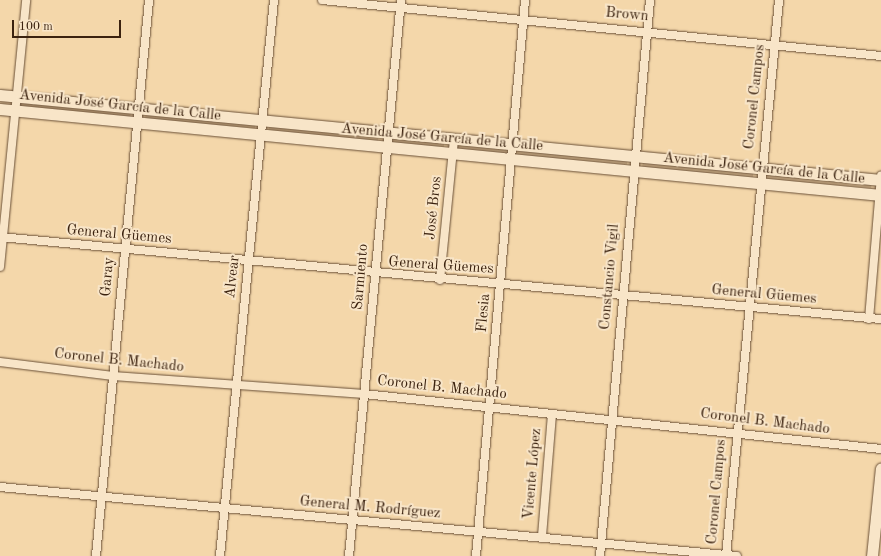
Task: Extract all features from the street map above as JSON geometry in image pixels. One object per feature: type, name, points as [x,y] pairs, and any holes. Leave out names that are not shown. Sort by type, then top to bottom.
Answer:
[{"type":"main road","name":"Avenida José García de la Calle","points":[[0,95],[762,169],[880,178]]},
{"type":"main road","name":"Avenida José García de la Calle","points":[[0,109],[879,195]]},
{"type":"main road","points":[[872,556],[881,468]]},
{"type":"street","points":[[0,266],[1,237],[26,0]]},
{"type":"street","name":"Garay","points":[[96,556],[149,0]]},
{"type":"street","name":"Alvear","points":[[220,556],[261,120],[274,0]]},
{"type":"street","name":"Brown","points":[[322,0],[523,21],[647,30],[775,43],[881,56]]},
{"type":"street","name":"Sarmiento","points":[[349,556],[385,147],[402,0]]},
{"type":"street","name":"Flesia","points":[[476,556],[501,284],[511,145],[525,0]]},
{"type":"street","name":"Constancio Vigil","points":[[600,556],[621,296],[650,0]]},
{"type":"street","name":"Coronel Campos","points":[[726,555],[736,433],[779,0]]},
{"type":"street","name":"José Bros","points":[[440,280],[454,154],[454,139]]},
{"type":"street","points":[[869,318],[880,209],[880,178]]},
{"type":"street","name":"General Güemes","points":[[1,237],[125,250],[249,260],[375,274],[501,284],[749,309],[881,320]]},
{"type":"street","name":"Coronel B. Machado","points":[[0,362],[113,376],[364,394],[490,408],[612,419],[881,450]]},
{"type":"street","name":"Vicente López","points":[[542,536],[552,414]]},
{"type":"street","name":"General M. Rodríguez","points":[[0,487],[353,521],[601,541],[737,556]]},
{"type":"shaded area","points":[[20,102],[131,111],[130,118],[20,108]]},
{"type":"shaded area","points":[[146,112],[256,122],[255,128],[145,119]]},
{"type":"shaded area","points":[[269,125],[379,135],[378,142],[268,132]]},
{"type":"shaded area","points":[[394,136],[444,141],[444,147],[393,143]]},
{"type":"shaded area","points":[[456,143],[507,147],[506,154],[456,149]]},
{"type":"shaded area","points":[[518,148],[628,158],[627,165],[517,155]]},
{"type":"shaded area","points":[[643,161],[753,171],[753,177],[642,168]]},
{"type":"shaded area","points":[[768,173],[872,182],[871,188],[767,179]]}]
